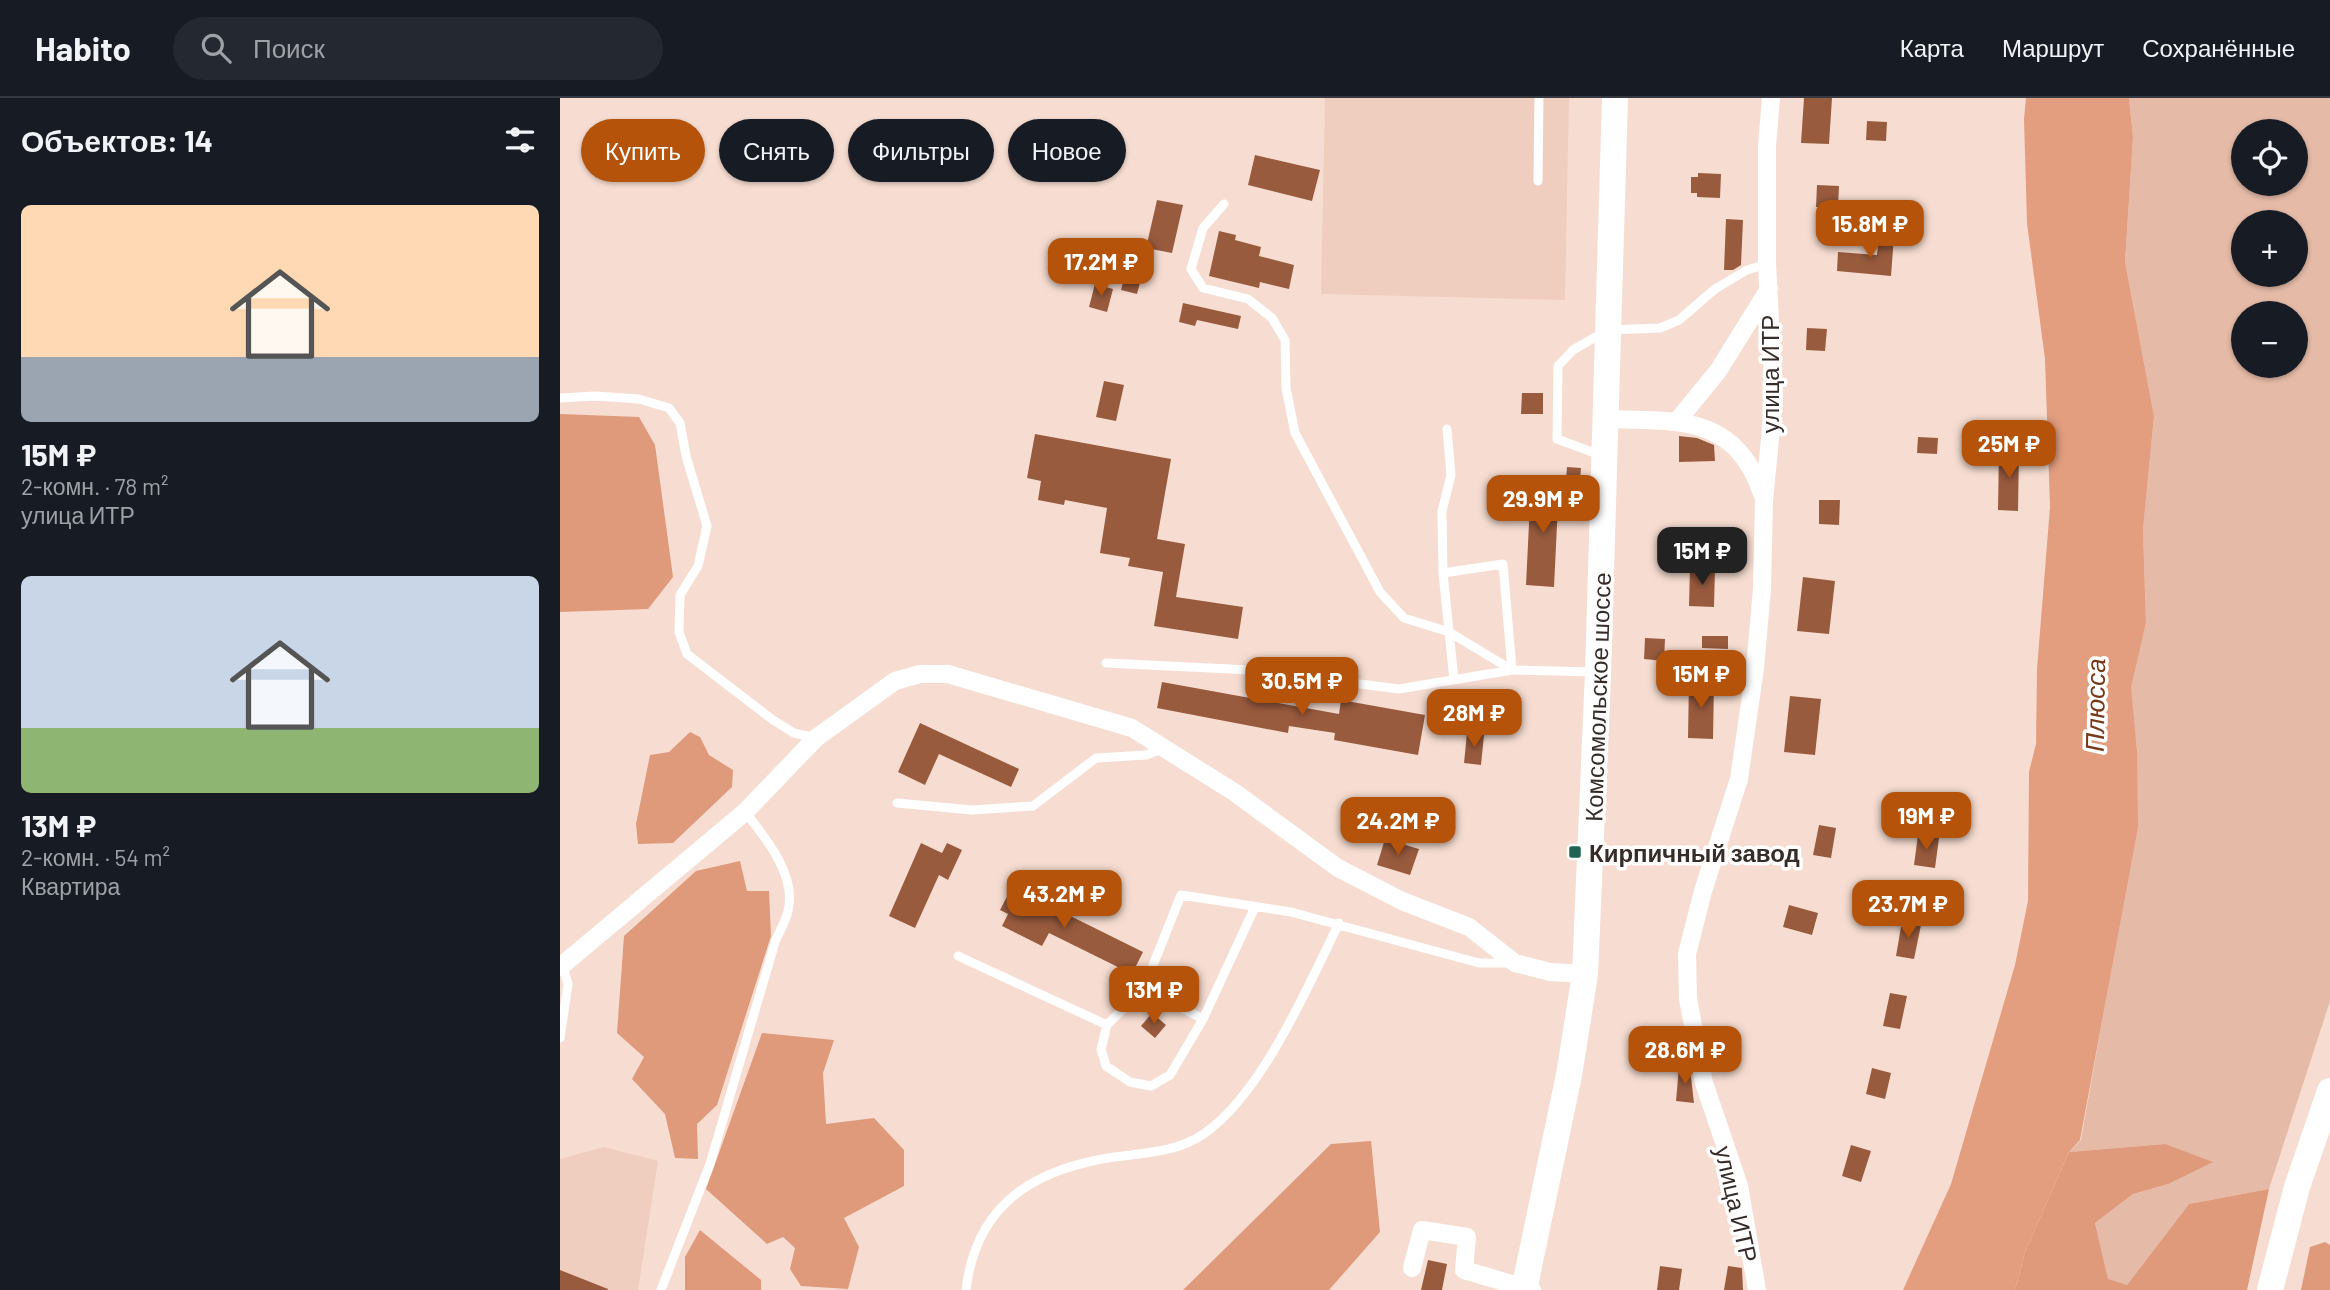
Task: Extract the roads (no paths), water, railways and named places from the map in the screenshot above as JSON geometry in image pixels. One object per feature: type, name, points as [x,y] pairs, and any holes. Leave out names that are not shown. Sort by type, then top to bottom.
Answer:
[{"type":"main road","name":"Комсомольское шоссе","points":[[1527,1289],[1569,1075],[1585,974],[1598,672],[1615,98]]},
{"type":"main road","points":[[2270,1290],[2297,1188],[2330,1091]]},
{"type":"street","name":"улица ИТР","points":[[1757,1290],[1739,1186],[1703,1083],[1688,999],[1687,954],[1703,891],[1739,779],[1758,642],[1764,500],[1774,398],[1767,264],[1767,146],[1771,98]]},
{"type":"street","name":"улица ИТР","points":[[1764,500],[1755,472],[1739,449],[1719,433],[1675,421],[1718,370],[1769,289]]},
{"type":"street","points":[[1606,419],[1675,421]]},
{"type":"street","points":[[561,964],[745,812],[816,738],[895,681],[920,674],[948,674],[1132,728],[1161,749],[1234,792],[1338,868],[1402,901],[1469,927],[1515,963],[1550,972],[1585,974]]},
{"type":"street","points":[[1412,1268],[1422,1230],[1467,1237],[1464,1270],[1527,1289]]},
{"type":"lane","points":[[1538,181],[1539,98]]},
{"type":"lane","points":[[1224,204],[1203,228],[1191,270],[1203,288],[1248,299],[1272,318],[1284,340],[1286,388],[1296,433],[1380,592],[1404,618],[1449,632],[1512,670]]},
{"type":"lane","points":[[1605,457],[1557,439],[1558,366],[1573,350],[1608,330],[1660,328],[1679,320],[1715,289],[1747,270],[1767,264]]},
{"type":"lane","points":[[560,398],[595,396],[639,399],[669,408],[680,423],[686,456],[707,526],[698,566],[680,595],[679,632],[687,654],[773,720],[794,733],[816,738]]},
{"type":"lane","points":[[1447,429],[1451,475],[1442,511],[1443,573],[1454,680]]},
{"type":"lane","points":[[1443,573],[1503,564],[1512,670]]},
{"type":"lane","points":[[1106,663],[1251,670],[1399,689],[1512,670],[1598,672]]},
{"type":"lane","points":[[897,803],[972,810],[1033,806],[1096,758],[1146,755],[1161,749]]},
{"type":"lane","points":[[661,1290],[710,1164],[775,942],[788,912],[790,895],[782,869],[765,836],[745,812]]},
{"type":"lane","points":[[1255,907],[1203,1019],[1170,1075],[1151,1086],[1130,1082],[1105,1066],[1101,1049],[1107,1025],[1144,988],[1181,895],[1255,907],[1339,923],[1479,963],[1515,963]]},
{"type":"lane","points":[[966,1290],[981,1232],[998,1208],[1024,1188],[1057,1171],[1088,1162],[1181,1147],[1207,1131],[1234,1104],[1280,1042],[1339,923]]},
{"type":"lane","points":[[958,957],[1107,1025]]},
{"type":"lane","points":[[560,1038],[568,984],[561,964]]},
{"type":"lane","points":[[1144,988],[1203,1019]]},
{"type":"water","name":"Плюсса","points":[[2026,98],[2129,98],[2133,137],[2125,262],[2154,416],[2143,530],[2146,623],[2131,687],[2137,751],[2138,827],[2080,1140],[2069,1152],[2025,1252],[2015,1290],[1903,1290],[1951,1184],[2015,965],[2028,901],[2029,772],[2036,744],[2037,669],[2050,507],[2045,359],[2027,223],[2024,119]]},
{"type":"place","name":"Кирпичный завод","points":[[1575,852]]}]
